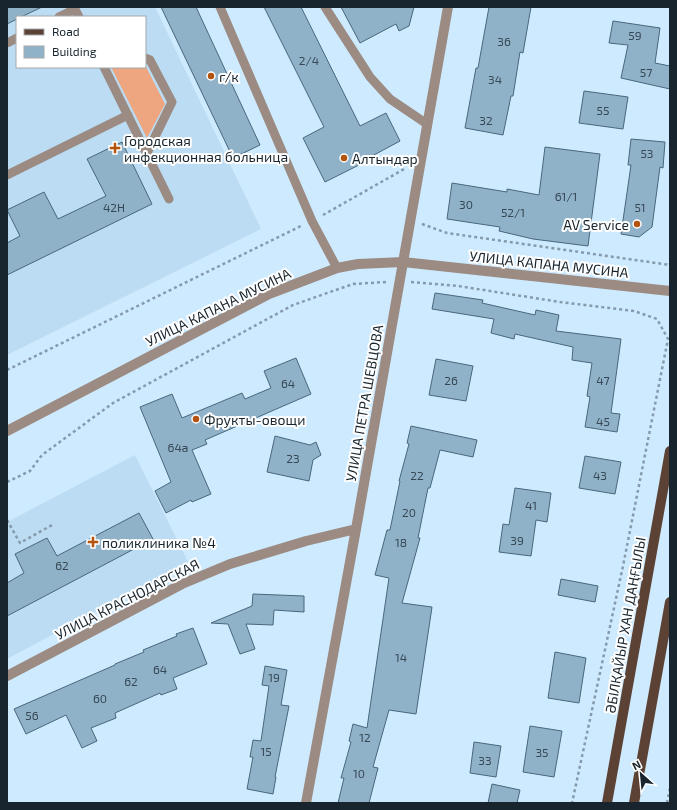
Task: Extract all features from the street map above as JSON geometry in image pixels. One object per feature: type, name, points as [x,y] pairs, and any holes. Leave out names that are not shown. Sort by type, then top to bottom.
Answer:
[{"type":"main road","name":"ӘБІЛҚАЙЫР ХАН ДАҢҒЫЛЫ","points":[[607,803],[670,451]]},
{"type":"main road","points":[[634,803],[669,609]]},
{"type":"street","name":"УЛИЦА ПЕТРА ШЕВЦОВА","points":[[306,803],[448,7]]},
{"type":"street","name":"УЛИЦА КАПАНА МУСИНА","points":[[7,431],[269,294],[337,268],[358,264],[403,262],[670,291]]},
{"type":"street","name":"УЛИЦА КРАСНОДАРСКАЯ","points":[[7,676],[182,584],[230,564],[306,541],[356,529]]},
{"type":"lane","points":[[220,7],[312,221],[337,268]]},
{"type":"lane","points":[[325,7],[370,77],[390,99],[427,124]]},
{"type":"lane","points":[[60,16],[75,9],[78,16]]},
{"type":"lane","points":[[146,58],[150,60],[172,102],[146,153]]},
{"type":"lane","points":[[104,68],[169,199]]},
{"type":"lane","points":[[7,175],[128,115]]},
{"type":"path","points":[[7,370],[312,221],[420,160]]},
{"type":"path","points":[[410,219],[447,233],[670,265],[670,263]]},
{"type":"path","points":[[7,482],[30,471],[42,455],[113,403],[293,305],[353,284],[399,281],[458,286],[560,302],[634,311],[657,319],[668,339],[572,803]]},
{"type":"path","points":[[7,520],[20,543],[52,525]]},
{"type":"path","points":[[667,803],[670,788]]},
{"type":"shaded area","name":"Городская инфекционная больница","points":[[7,7],[155,7],[261,229],[7,355]]},
{"type":"shaded area","points":[[146,67],[165,104],[147,138],[112,68]]},
{"type":"shaded area","name":"поликлиника №4","points":[[135,455],[188,562],[7,659],[7,522]]},
{"type":"building","points":[[7,7],[42,7],[23,16],[16,16],[16,20],[7,24]]},
{"type":"building","name":"г/к","points":[[161,7],[196,7],[260,145],[233,158]]},
{"type":"building","points":[[264,7],[301,7],[360,126],[386,113],[400,141],[372,156],[373,158],[325,182],[303,138],[324,127]]},
{"type":"building","points":[[341,7],[414,7],[409,26],[399,31],[396,24],[360,43]]},
{"type":"building","points":[[489,7],[531,7],[523,53],[520,52],[513,96],[511,96],[503,135],[465,128]]},
{"type":"building","points":[[613,21],[660,28],[655,63],[670,66],[670,89],[621,78],[628,45],[609,43]]},
{"type":"building","points":[[584,91],[628,97],[623,129],[579,123]]},
{"type":"building","points":[[631,139],[665,142],[663,168],[660,167],[652,227],[639,237],[621,234],[631,165],[628,165]]},
{"type":"building","points":[[122,142],[152,204],[7,275],[7,243],[20,236],[7,210],[44,192],[58,219],[106,196],[87,159]]},
{"type":"building","points":[[545,147],[600,154],[588,246],[533,239],[499,231],[500,227],[447,219],[452,183],[507,192],[507,189],[539,195]]},
{"type":"building","points":[[435,293],[483,300],[482,303],[535,315],[536,310],[559,315],[556,331],[621,339],[611,413],[620,414],[617,432],[585,427],[590,397],[587,396],[592,363],[572,360],[573,347],[515,334],[514,339],[491,333],[494,319],[432,309]]},
{"type":"building","points":[[296,358],[311,394],[205,440],[207,444],[192,450],[211,494],[192,502],[191,500],[166,513],[155,491],[171,482],[140,407],[172,394],[182,418],[242,393],[245,399],[271,388],[264,371]]},
{"type":"building","points":[[436,359],[473,366],[466,401],[429,395]]},
{"type":"building","points":[[411,426],[477,440],[473,457],[440,450],[430,488],[428,488],[418,538],[420,538],[402,603],[432,607],[416,714],[389,710],[373,767],[378,768],[369,803],[338,803],[344,778],[341,778],[351,742],[349,741],[353,724],[367,728],[389,578],[375,575],[387,530],[390,530],[399,481],[409,444],[407,443]]},
{"type":"building","points":[[275,436],[310,445],[316,442],[321,455],[313,460],[309,481],[267,472]]},
{"type":"building","points":[[585,456],[621,462],[615,494],[579,488]]},
{"type":"building","points":[[515,488],[551,493],[547,522],[536,520],[531,556],[499,552],[503,524],[509,525]]},
{"type":"building","points":[[139,513],[153,539],[7,616],[7,583],[24,573],[15,554],[47,538],[57,556]]},
{"type":"building","points":[[561,579],[598,586],[595,602],[558,595]]},
{"type":"building","points":[[253,594],[304,596],[304,612],[274,610],[273,625],[246,624],[255,649],[240,654],[228,624],[211,623],[252,606]]},
{"type":"building","points":[[193,628],[207,664],[173,678],[177,689],[161,695],[160,693],[115,713],[116,718],[91,728],[97,741],[82,748],[66,715],[26,734],[14,709],[144,652],[143,650],[177,636],[176,634]]},
{"type":"building","points":[[555,652],[586,658],[579,703],[548,698]]},
{"type":"building","points":[[265,666],[287,670],[281,705],[289,706],[273,794],[247,789],[253,757],[250,757],[253,740],[261,741],[269,686],[262,685]]},
{"type":"building","points":[[530,726],[562,731],[554,777],[523,772]]},
{"type":"building","points":[[474,742],[501,746],[496,777],[470,773]]},
{"type":"building","points":[[492,784],[520,790],[517,803],[488,803]]},
{"type":"place","name":"г/к","points":[[211,76]]},
{"type":"place","name":"Городская инфекционная больница","points":[[115,148]]},
{"type":"place","name":"Алтындар","points":[[344,158]]},
{"type":"place","name":"AV Service","points":[[637,224]]},
{"type":"place","name":"Фрукты-овощи","points":[[196,419]]},
{"type":"place","name":"поликлиника №4","points":[[93,542]]}]
